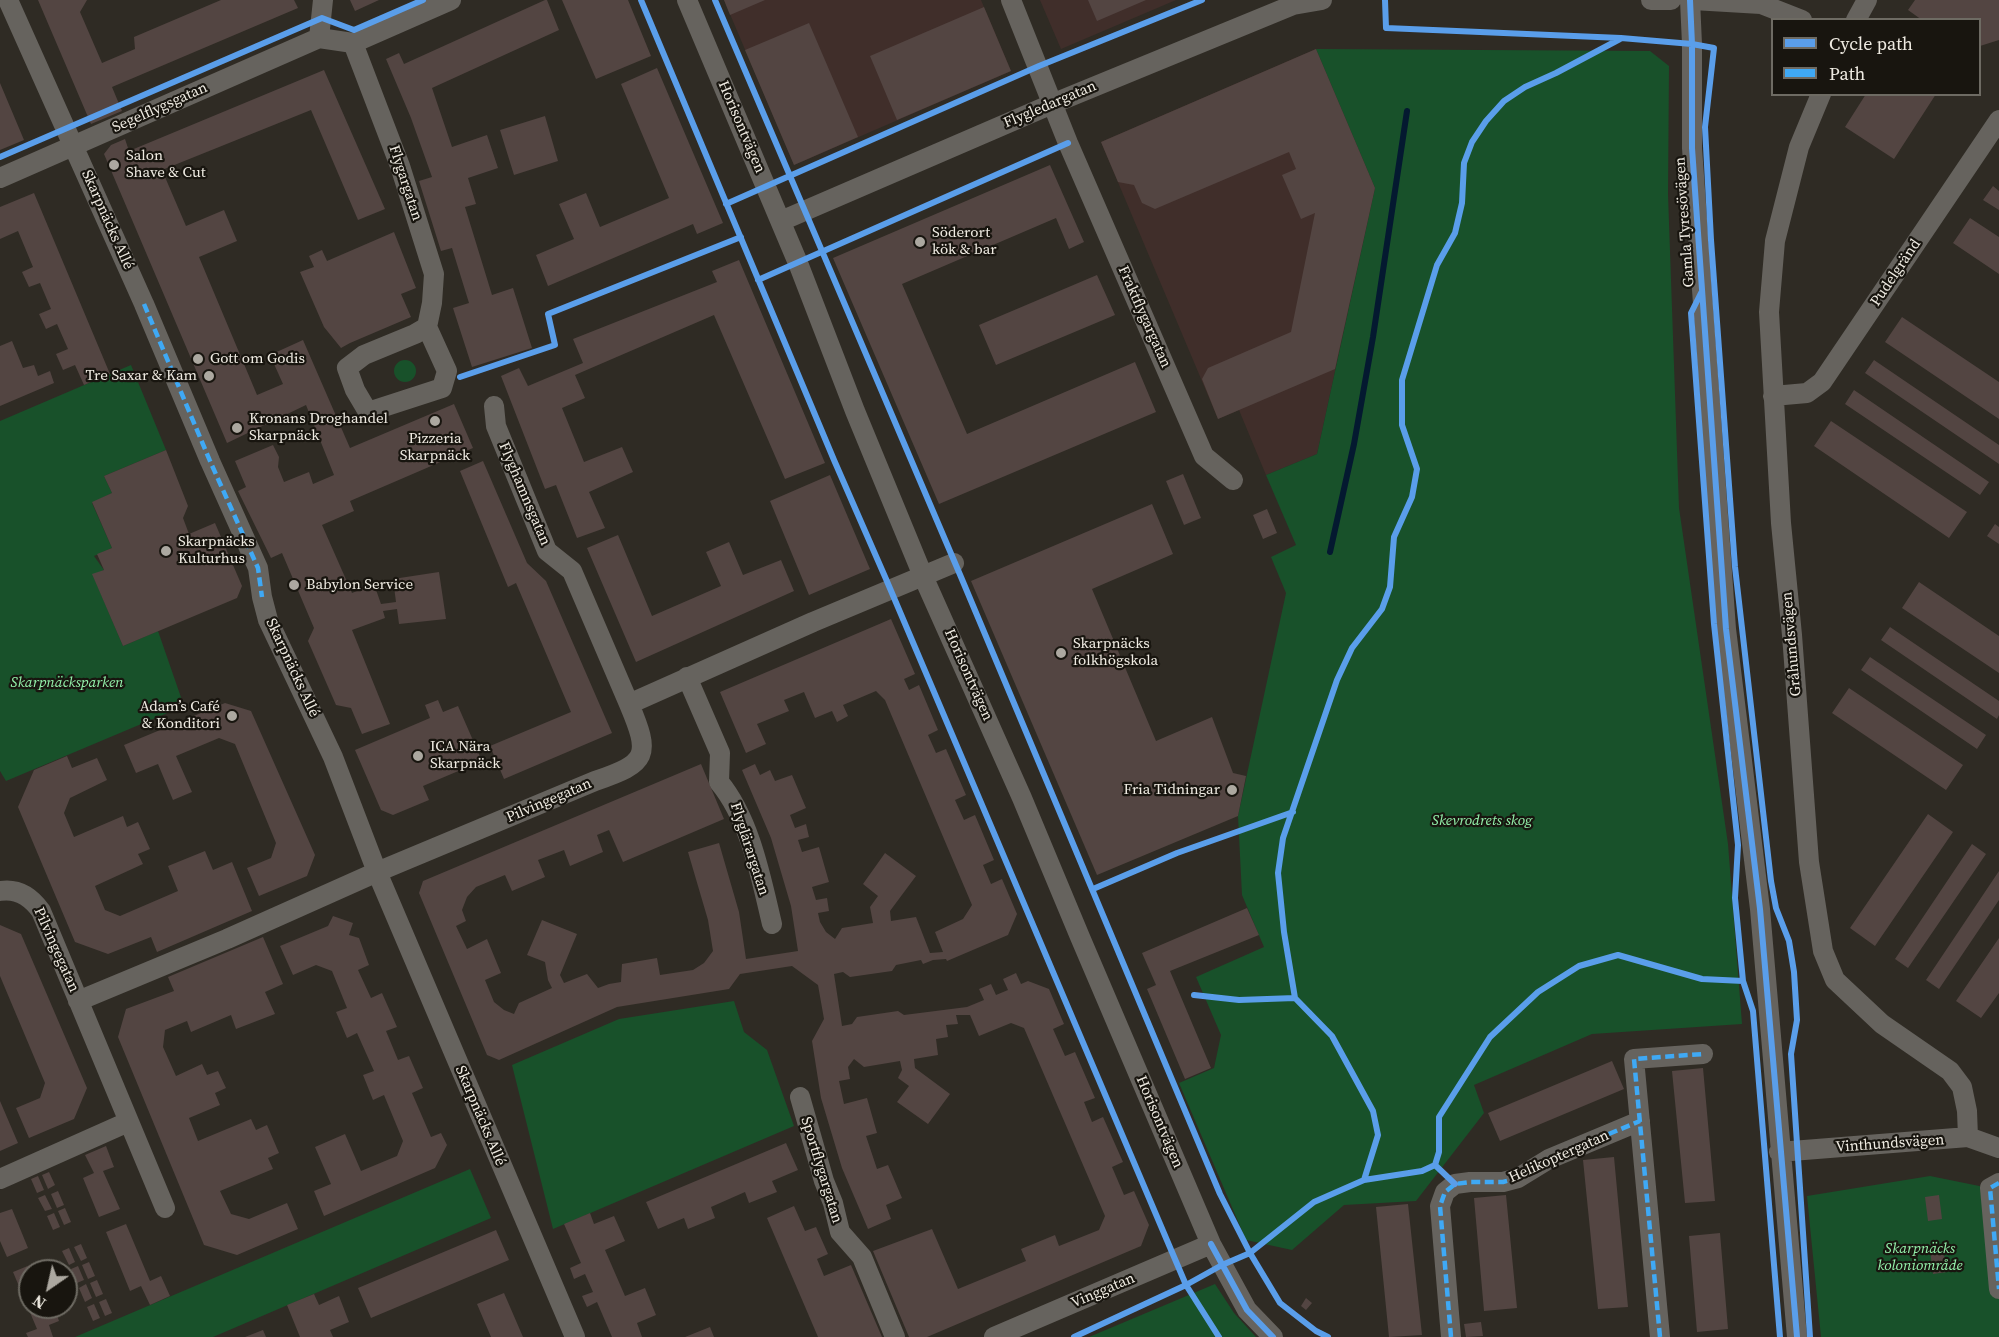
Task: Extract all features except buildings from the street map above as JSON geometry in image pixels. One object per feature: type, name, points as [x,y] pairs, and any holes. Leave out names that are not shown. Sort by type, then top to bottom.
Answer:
[{"type":"street","name":"Skarpnäcks Allé","points":[[8,0],[140,294],[258,568],[268,620],[333,757],[376,872],[575,1337]]},
{"type":"street","points":[[323,0],[319,38],[353,43],[451,0]]},
{"type":"street","name":"Horisontvägen","points":[[687,0],[781,221],[855,411],[923,576],[1022,798],[1211,1244],[1248,1310],[1274,1337]]},
{"type":"street","name":"Fraktflygargatan","points":[[1011,0],[1068,143],[1204,456],[1233,480]]},
{"type":"street","name":"Flygledargatan","points":[[781,221],[1052,104],[1293,5],[1323,0]]},
{"type":"street","points":[[1651,0],[1671,0]]},
{"type":"street","points":[[1691,0],[1761,4],[1797,18]]},
{"type":"street","name":"Gamla Tyresövägen","points":[[1691,0],[1693,160],[1726,629],[1760,909],[1777,1098],[1779,1152],[1797,1337]]},
{"type":"street","points":[[1857,18],[1867,0]]},
{"type":"street","name":"Segelflygsgatan","points":[[0,177],[319,38]]},
{"type":"street","name":"Flygargatan","points":[[353,43],[400,166],[434,274],[432,303],[427,327]]},
{"type":"street","name":"Gråhundsvägen","points":[[1820,96],[1799,147],[1775,241],[1769,312],[1781,523],[1809,862],[1823,951],[1835,980],[1882,1024],[1950,1071],[1962,1087],[1967,1111],[1968,1137]]},
{"type":"street","name":"Pudelgränd","points":[[1773,396],[1807,393],[1822,382],[1999,120]]},
{"type":"street","points":[[427,327],[447,371],[442,388],[368,412],[355,390],[347,368],[364,355],[427,327]]},
{"type":"street","name":"Flyghamnsgatan","points":[[494,406],[496,426],[548,551],[572,571],[629,704]]},
{"type":"street","points":[[629,704],[954,563]]},
{"type":"street","name":"Flyglärargatan","points":[[687,677],[720,753],[720,782],[731,796],[750,843],[772,924]]},
{"type":"street","name":"Pilvingegatan","points":[[78,1001],[227,939],[376,872],[619,773],[637,762],[642,749],[640,730],[629,704]]},
{"type":"street","name":"Pilvingegatan","points":[[0,891],[23,893],[34,901],[41,911],[165,1208]]},
{"type":"street","points":[[1660,1337],[1634,1059],[1703,1054]]},
{"type":"street","name":"Sportflygargatan","points":[[800,1097],[840,1232],[862,1257],[895,1337]]},
{"type":"street","name":"Helikoptergatan","points":[[1451,1337],[1440,1206],[1445,1192],[1455,1185],[1470,1182],[1503,1182],[1518,1178],[1549,1159],[1640,1121]]},
{"type":"street","points":[[0,1179],[128,1122]]},
{"type":"street","name":"Vinthundsvägen","points":[[1779,1152],[1968,1137],[1999,1148]]},
{"type":"street","points":[[1995,1186],[1999,1289]]},
{"type":"street","name":"Vinggatan","points":[[994,1337],[1211,1244]]},
{"type":"shaded area","points":[[724,0],[981,0],[1011,71],[794,165]]},
{"type":"shaded area","points":[[1040,0],[1176,0],[1061,49]]},
{"type":"shaded area","points":[[1316,49],[1375,188],[1317,454],[1266,475],[1239,410],[1218,419],[1101,142]]},
{"type":"green space","name":"Skevrodrets skog","points":[[1316,49],[1650,51],[1669,66],[1668,194],[1679,508],[1728,844],[1742,1024],[1592,1034],[1474,1085],[1484,1113],[1416,1201],[1344,1205],[1292,1250],[1246,1240],[1179,1083],[1214,1068],[1221,1035],[1196,977],[1264,947],[1242,895],[1238,816],[1286,593],[1271,557],[1296,545],[1266,475],[1317,454],[1375,188]]},
{"type":"green space","points":[[405,360],[413,363],[416,371],[413,379],[405,382],[397,379],[394,371],[397,363]]},
{"type":"green space","name":"Skarpnäcksparken","points":[[131,365],[166,450],[104,476],[112,493],[92,503],[112,548],[94,556],[104,570],[93,575],[123,646],[158,631],[184,706],[6,781],[0,771],[0,421]]},
{"type":"green space","points":[[734,1001],[744,1032],[767,1050],[794,1126],[553,1229],[512,1065],[619,1019]]},
{"type":"green space","points":[[470,1169],[491,1218],[213,1337],[75,1337]]},
{"type":"green space","name":"Skarpnäcks koloniområde","points":[[1930,1176],[1999,1190],[1999,1337],[1821,1337],[1807,1196]]},
{"type":"green space","points":[[1215,1284],[1234,1313],[1256,1337],[1089,1337]]},
{"type":"waterway","points":[[1330,552],[1354,444],[1373,337],[1407,111]]},
{"type":"marked path","points":[[144,304],[258,568],[262,597]]},
{"type":"marked path","points":[[1660,1337],[1634,1059],[1703,1054]]},
{"type":"marked path","points":[[1451,1337],[1440,1206],[1445,1192],[1455,1184],[1503,1182],[1518,1178],[1549,1159],[1640,1121]]},
{"type":"marked path","points":[[1999,1183],[1990,1188],[1999,1289]]},
{"type":"cycle path","points":[[0,157],[322,18],[354,30],[423,0]]},
{"type":"cycle path","points":[[641,0],[834,460],[1186,1285],[1219,1337]]},
{"type":"cycle path","points":[[715,0],[961,577],[1220,1194],[1250,1253],[1280,1303],[1316,1331],[1328,1337]]},
{"type":"cycle path","points":[[726,204],[1039,66],[1202,0]]},
{"type":"cycle path","points":[[1385,0],[1386,28],[1621,38],[1714,48],[1705,127],[1735,567],[1771,881],[1776,908],[1789,941],[1794,972],[1797,1020],[1791,1054],[1810,1337]]},
{"type":"cycle path","points":[[1690,0],[1692,148],[1726,629],[1760,909],[1797,1337]]},
{"type":"cycle path","points":[[1074,1337],[1250,1253],[1314,1202],[1364,1180],[1378,1135],[1373,1111],[1332,1036],[1295,998],[1284,932],[1278,873],[1283,838],[1337,680],[1352,648],[1382,609],[1390,587],[1394,537],[1412,497],[1417,469],[1402,425],[1402,380],[1437,265],[1455,233],[1462,203],[1464,163],[1472,142],[1486,121],[1504,101],[1525,87],[1620,39]]},
{"type":"cycle path","points":[[758,280],[1068,143]]},
{"type":"cycle path","points":[[460,377],[555,345],[548,314],[741,237]]},
{"type":"cycle path","points":[[1701,293],[1691,313],[1714,624],[1738,845],[1735,898],[1743,981],[1753,1011],[1780,1337]]},
{"type":"cycle path","points":[[1093,889],[1177,853],[1293,812]]},
{"type":"cycle path","points":[[1435,1165],[1439,1152],[1439,1117],[1490,1037],[1538,992],[1579,966],[1618,955],[1702,979],[1743,981]]},
{"type":"cycle path","points":[[1194,995],[1239,1000],[1295,998]]},
{"type":"cycle path","points":[[1364,1180],[1422,1171],[1435,1165],[1455,1184]]},
{"type":"cycle path","points":[[1211,1244],[1247,1310],[1273,1337]]},
{"type":"place","name":"Salon Shave & Cut","points":[[114,165]]},
{"type":"place","name":"Söderort kök & bar","points":[[920,242]]},
{"type":"place","name":"Gott om Godis","points":[[198,359]]},
{"type":"place","name":"Tre Saxar & Kam","points":[[209,376]]},
{"type":"place","name":"Pizzeria Skarpnäck","points":[[435,421]]},
{"type":"place","name":"Kronans Droghandel Skarpnäck","points":[[237,428]]},
{"type":"place","name":"Skarpnäcks Kulturhus","points":[[166,551]]},
{"type":"place","name":"Babylon Service","points":[[294,585]]},
{"type":"place","name":"Skarpnäcks folkhögskola","points":[[1061,653]]},
{"type":"place","name":"Adam’s Café & Konditori","points":[[232,716]]},
{"type":"place","name":"ICA Nära Skarpnäck","points":[[418,756]]},
{"type":"place","name":"Fria Tidningar","points":[[1232,790]]}]
